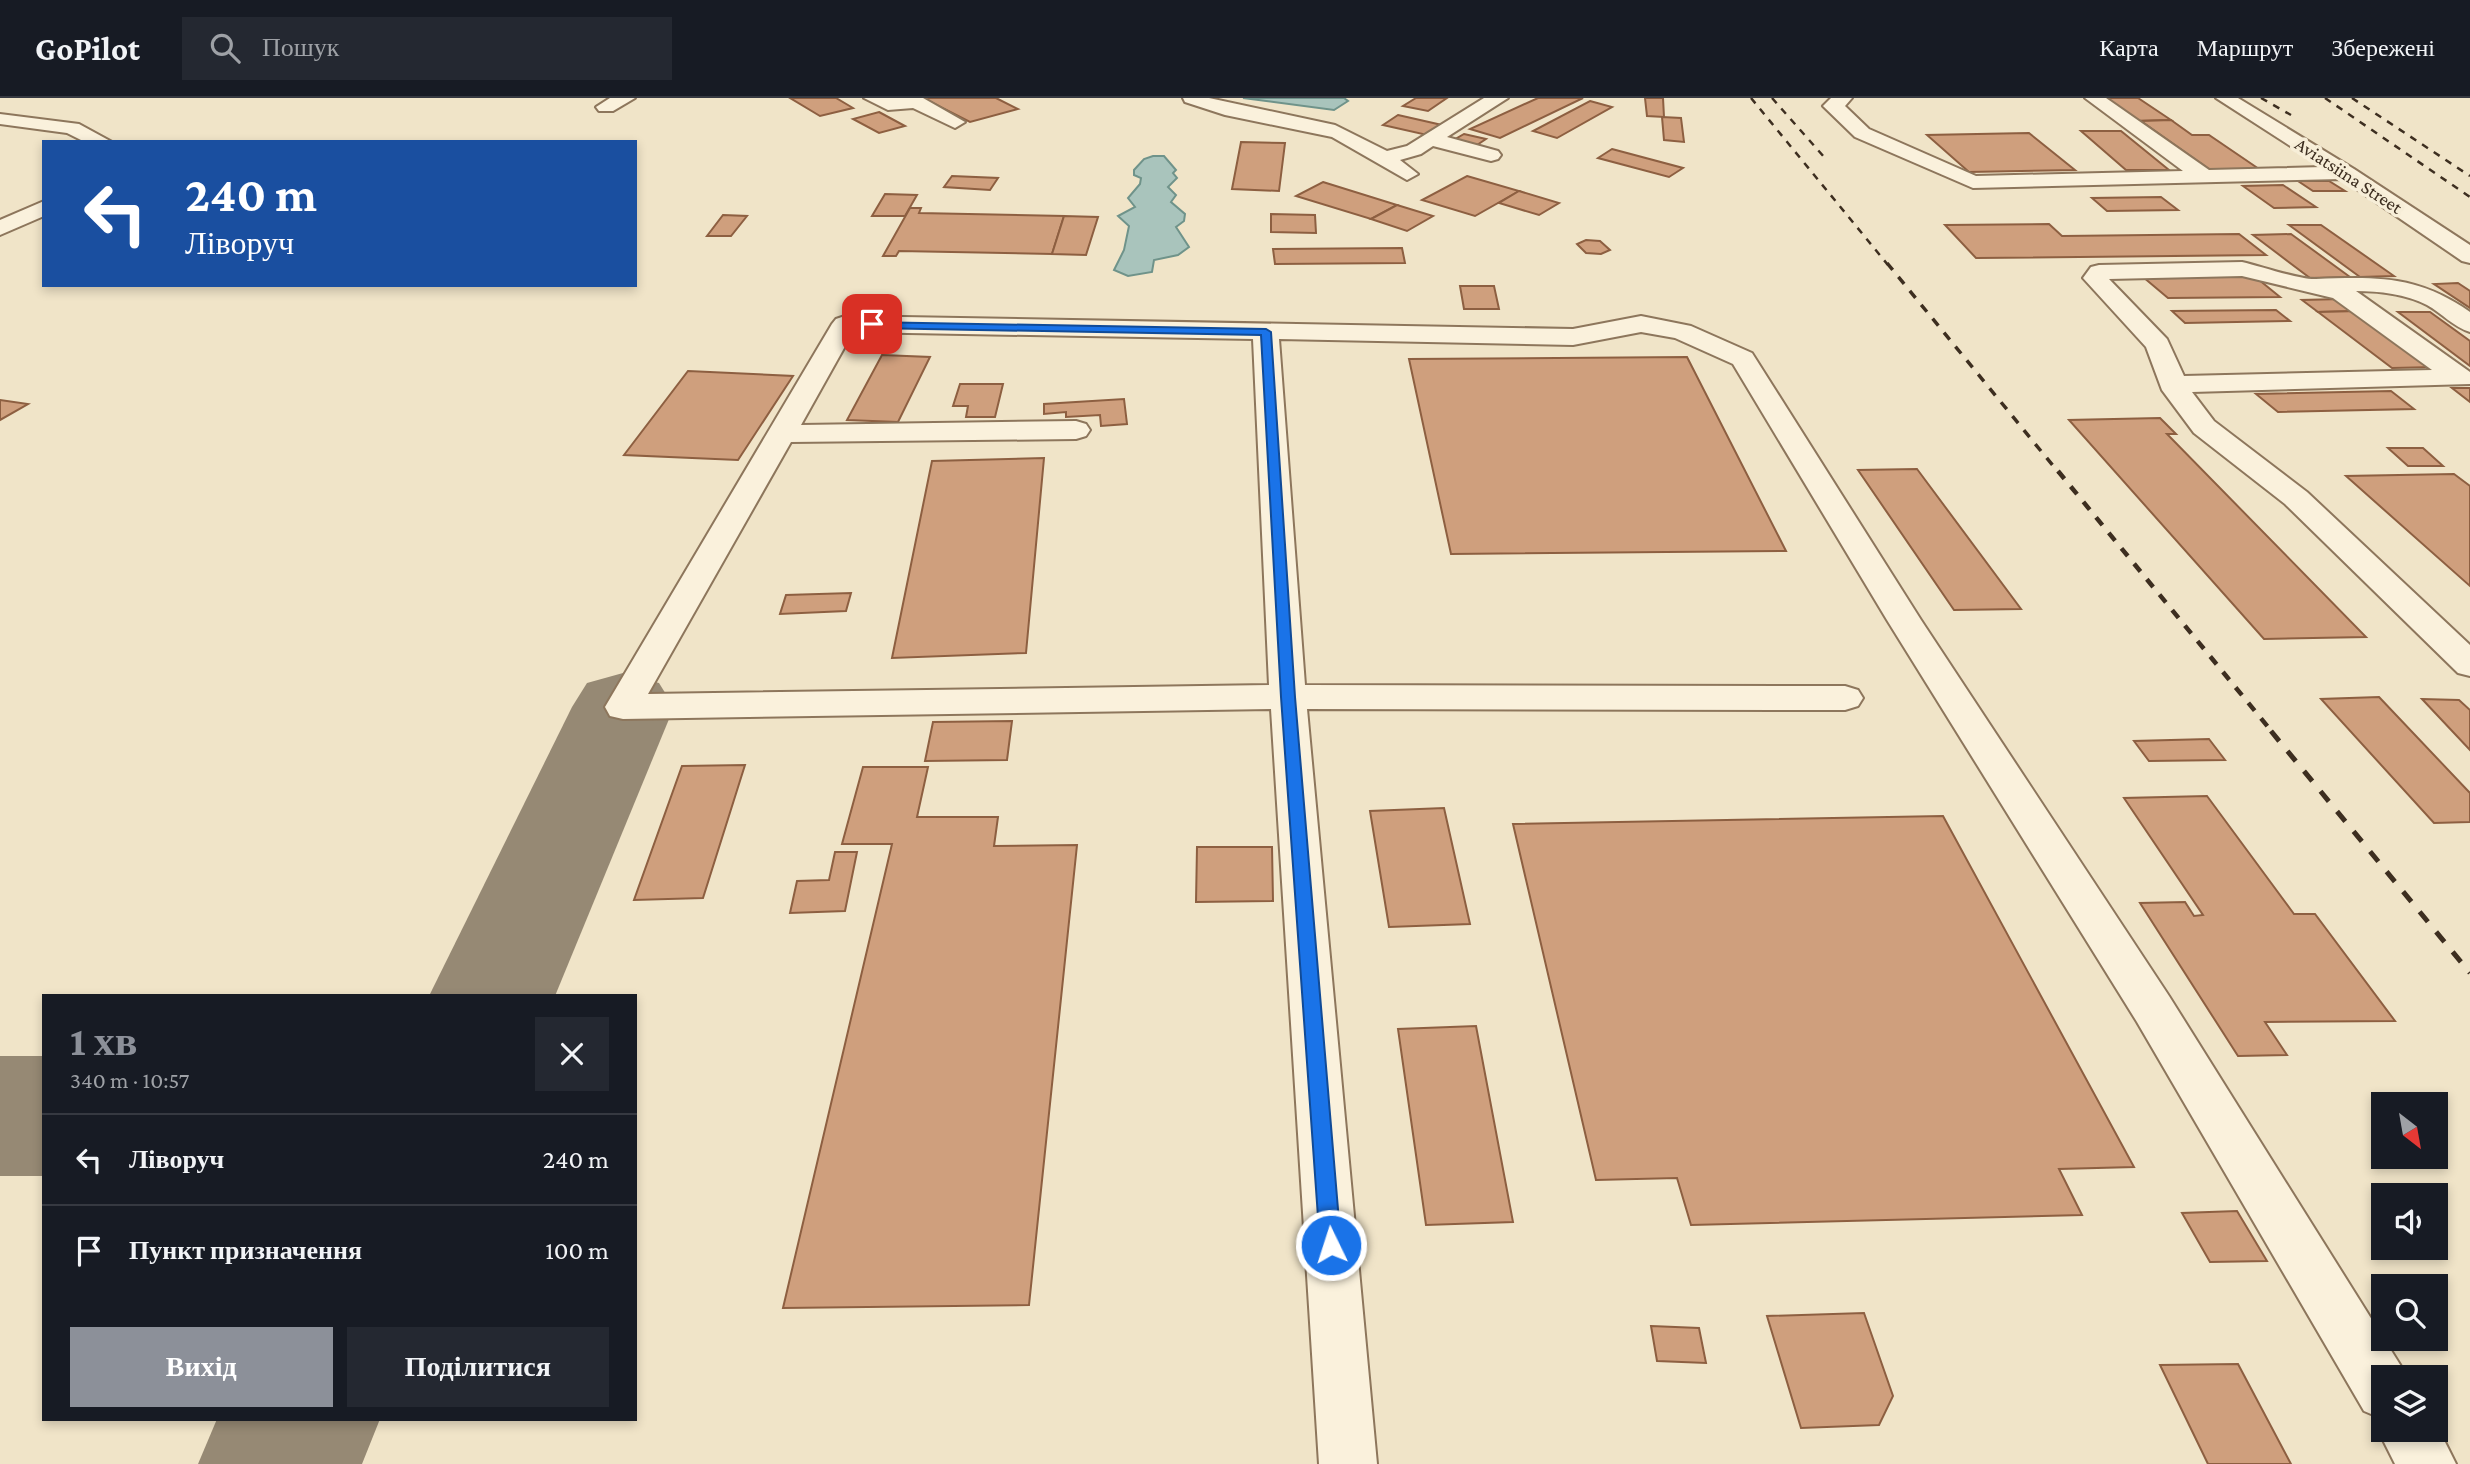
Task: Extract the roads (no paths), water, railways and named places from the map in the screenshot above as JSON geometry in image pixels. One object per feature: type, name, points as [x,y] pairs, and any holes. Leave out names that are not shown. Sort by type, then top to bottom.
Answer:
[{"type":"street","points":[[606,107],[626,98]]},
{"type":"street","points":[[873,98],[888,104],[916,102],[955,122]]},
{"type":"street","points":[[1192,98],[1236,113],[1329,129],[1355,140],[1407,174]]},
{"type":"street","points":[[1382,158],[1414,150],[1478,108],[1499,98]]},
{"type":"street","points":[[1843,98],[1833,106],[1862,133],[1973,182],[2347,173]]},
{"type":"street","points":[[2094,98],[2207,178]]},
{"type":"street","name":"Aviatsiina Street","points":[[2225,98],[2347,173],[2470,256]]},
{"type":"street","points":[[1,119],[45,102]]},
{"type":"street","points":[[1,119],[72,128],[98,140]]},
{"type":"street","points":[[1433,139],[1492,155]]},
{"type":"street","points":[[0,228],[42,209]]},
{"type":"street","points":[[2465,378],[2342,293],[2242,269],[2099,272],[2095,278],[2158,345],[2174,384],[2204,427],[2296,498],[2470,665]]},
{"type":"street","points":[[2306,285],[2382,284],[2435,299],[2470,324]]},
{"type":"street","points":[[1845,698],[1288,697],[623,707],[845,324],[1573,337],[1641,324],[1682,331],[1743,359],[1904,620],[2153,1009],[2371,1370]]},
{"type":"street","points":[[1266,332],[1288,697],[1348,1464]]},
{"type":"street","points":[[2174,384],[2465,378]]},
{"type":"street","points":[[780,435],[1076,430]]},
{"type":"street","points":[[2414,1442],[2427,1464]]},
{"type":"water","points":[[1243,98],[1344,98],[1348,101],[1334,110]]},
{"type":"water","points":[[1164,156],[1176,170],[1173,173],[1177,178],[1168,187],[1176,195],[1171,202],[1185,214],[1184,221],[1176,227],[1189,247],[1178,255],[1154,260],[1152,272],[1128,276],[1114,270],[1124,250],[1129,226],[1118,216],[1135,207],[1128,198],[1140,184],[1141,178],[1134,175],[1134,170],[1144,159]]},
{"type":"railway","points":[[1751,98],[1888,265]]},
{"type":"railway","points":[[1772,98],[1825,158]]},
{"type":"railway","points":[[2261,98],[2291,115]]},
{"type":"railway","points":[[2325,98],[2470,197]]},
{"type":"railway","points":[[2352,98],[2470,176]]},
{"type":"railway","points":[[1887,263],[2059,473]]},
{"type":"railway","points":[[2058,471],[2273,733]]},
{"type":"railway","points":[[2271,731],[2470,973]]}]
